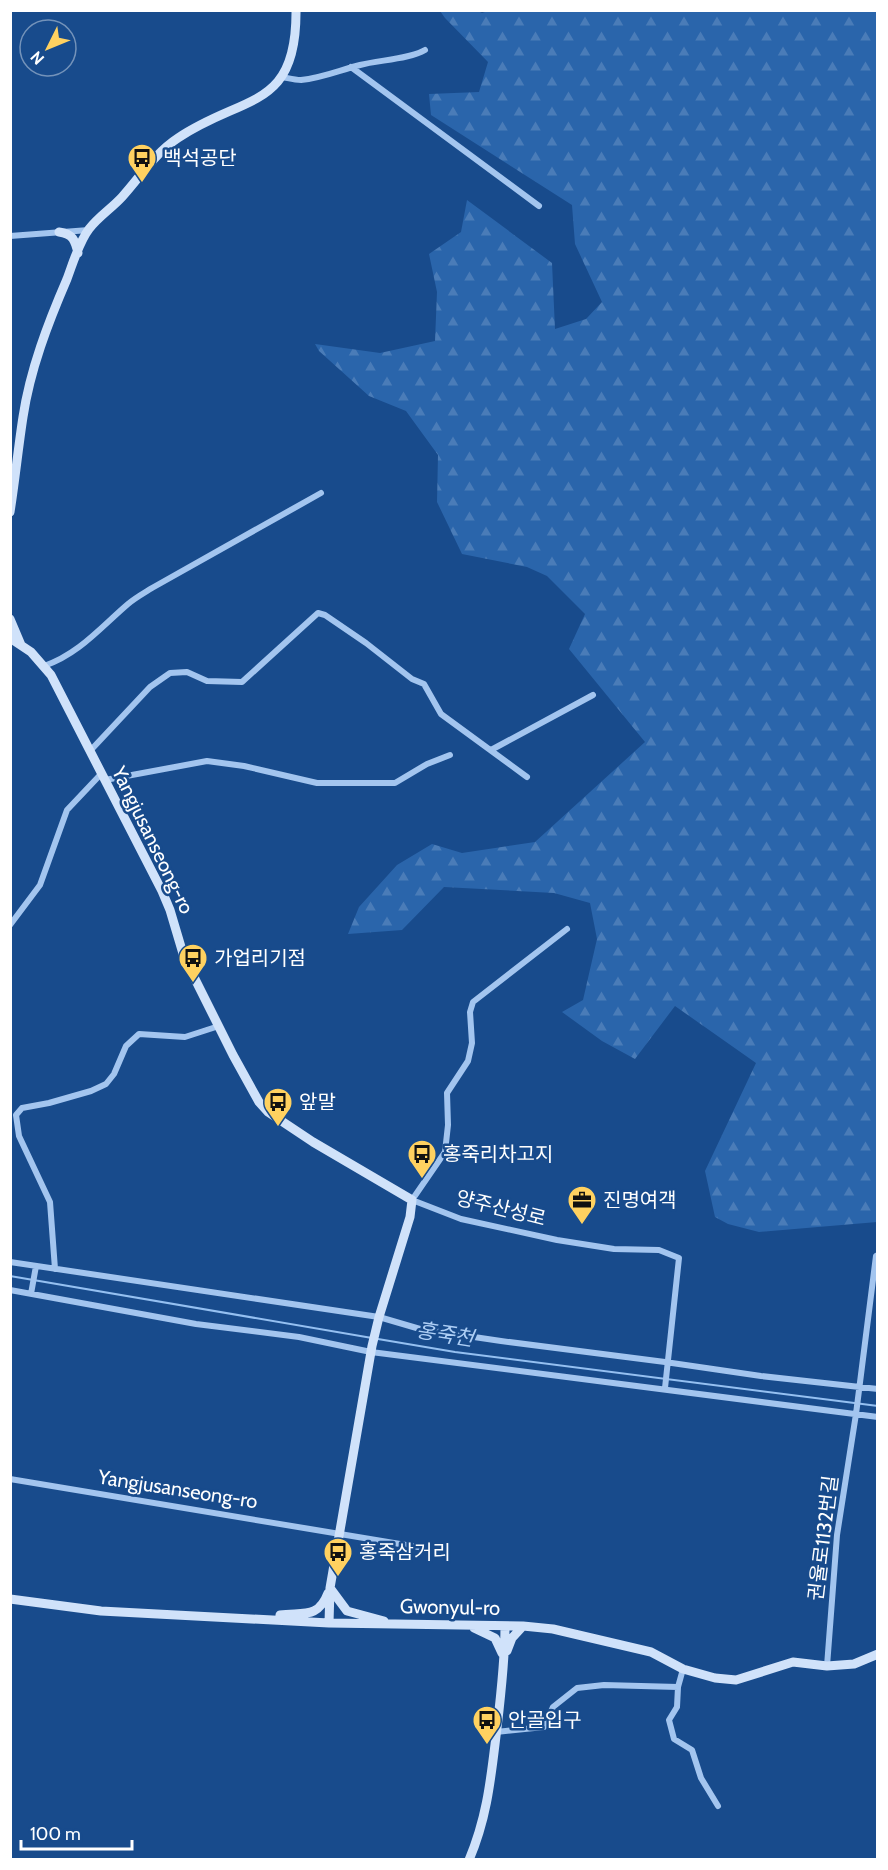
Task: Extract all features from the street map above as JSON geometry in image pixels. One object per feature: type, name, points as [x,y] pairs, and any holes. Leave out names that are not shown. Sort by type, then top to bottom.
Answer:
[{"type":"street","points":[[10,512],[23,417],[38,355],[53,312],[88,230],[124,194],[164,148],[196,127],[263,96],[282,77],[293,54],[296,10]]},
{"type":"street","points":[[282,77],[298,80],[323,77],[351,67],[388,58],[419,54],[425,50]]},
{"type":"street","points":[[351,67],[539,206]]},
{"type":"street","points":[[10,236],[88,230]]},
{"type":"street","points":[[59,232],[69,233],[78,252]]},
{"type":"street","points":[[44,666],[59,661],[93,638],[129,603],[152,588],[321,493]]},
{"type":"street","points":[[90,751],[150,687],[170,673],[187,672],[207,681],[242,682],[318,613],[325,615],[366,643],[412,679],[424,684],[441,714],[527,777]]},
{"type":"street","points":[[10,620],[21,645]]},
{"type":"street","name":"Yangjusanseong-ro","points":[[10,638],[44,666],[162,891],[184,957],[259,1102],[268,1112],[313,1142],[412,1200],[462,1219],[557,1240],[614,1249],[659,1250],[679,1258],[668,1362]]},
{"type":"street","points":[[491,750],[594,695]]},
{"type":"street","points":[[10,925],[40,885],[67,810],[103,777],[207,761],[244,766],[316,783],[395,783],[427,764],[450,755]]},
{"type":"street","points":[[328,1623],[330,1588],[379,1317],[410,1217],[412,1200],[445,1152],[448,1125],[447,1093],[468,1061],[472,1043],[470,1012],[473,1002],[567,929]]},
{"type":"street","points":[[55,1269],[50,1202],[20,1136],[16,1115],[22,1108],[60,1100],[106,1084],[114,1074],[126,1046],[138,1034],[185,1037],[219,1026]]},
{"type":"street","points":[[858,1389],[876,1256],[878,1255]]},
{"type":"street","points":[[10,1262],[379,1317],[431,1331],[858,1389],[878,1389]]},
{"type":"street","points":[[31,1294],[36,1266]]},
{"type":"street","points":[[10,1290],[196,1324],[878,1417]]},
{"type":"street","points":[[665,1388],[668,1362]]},
{"type":"street","name":"권율로1132번길","points":[[827,1666],[837,1535],[858,1389]]},
{"type":"street","name":"Yangjusanseong-ro","points":[[10,1479],[424,1548]]},
{"type":"street","points":[[269,1619],[282,1614],[312,1613],[324,1603],[330,1588]]},
{"type":"street","points":[[330,1588],[347,1611],[398,1625]]},
{"type":"street","name":"Gwonyul-ro","points":[[10,1599],[101,1611],[328,1623],[522,1626],[553,1629],[651,1652],[683,1669],[715,1678],[736,1680],[793,1662],[827,1666],[854,1664],[878,1654]]},
{"type":"street","points":[[468,1626],[495,1638],[505,1659]]},
{"type":"street","points":[[468,1860],[488,1802],[505,1659],[505,1626]]},
{"type":"street","points":[[505,1659],[512,1638],[522,1626]]},
{"type":"street","points":[[683,1669],[678,1687],[678,1707],[669,1720],[675,1739],[692,1750],[701,1779],[718,1806]]},
{"type":"street","points":[[496,1732],[544,1727],[553,1707],[577,1688],[604,1685],[678,1687]]},
{"type":"green space","points":[[440,11],[478,11],[482,13],[488,11],[877,11],[877,1222],[759,1232],[728,1224],[715,1217],[705,1171],[756,1063],[675,1006],[635,1059],[602,1041],[562,1012],[583,1000],[597,939],[590,903],[554,893],[444,887],[402,930],[348,934],[359,907],[397,865],[432,844],[462,853],[535,842],[645,742],[569,649],[585,614],[547,576],[527,567],[462,554],[437,502],[438,455],[406,411],[369,396],[319,351],[315,344],[380,353],[435,341],[437,292],[429,254],[461,232],[467,200],[552,263],[555,329],[586,319],[602,302],[575,244],[572,205],[431,115],[429,94],[479,92],[488,62]]},
{"type":"waterway","name":"홍죽천","points":[[10,1276],[372,1338]]},
{"type":"waterway","name":"홍죽천","points":[[378,1339],[455,1352],[878,1406]]},
{"type":"place","name":"백석공단","points":[[142,184]]},
{"type":"place","name":"가업리기점","points":[[193,984]]},
{"type":"place","name":"앞말","points":[[278,1128]]},
{"type":"place","name":"홍죽리차고지","points":[[422,1180]]},
{"type":"place","name":"진명여객","points":[[582,1226]]},
{"type":"place","name":"홍죽삼거리","points":[[338,1578]]},
{"type":"place","name":"안골입구","points":[[487,1746]]}]
